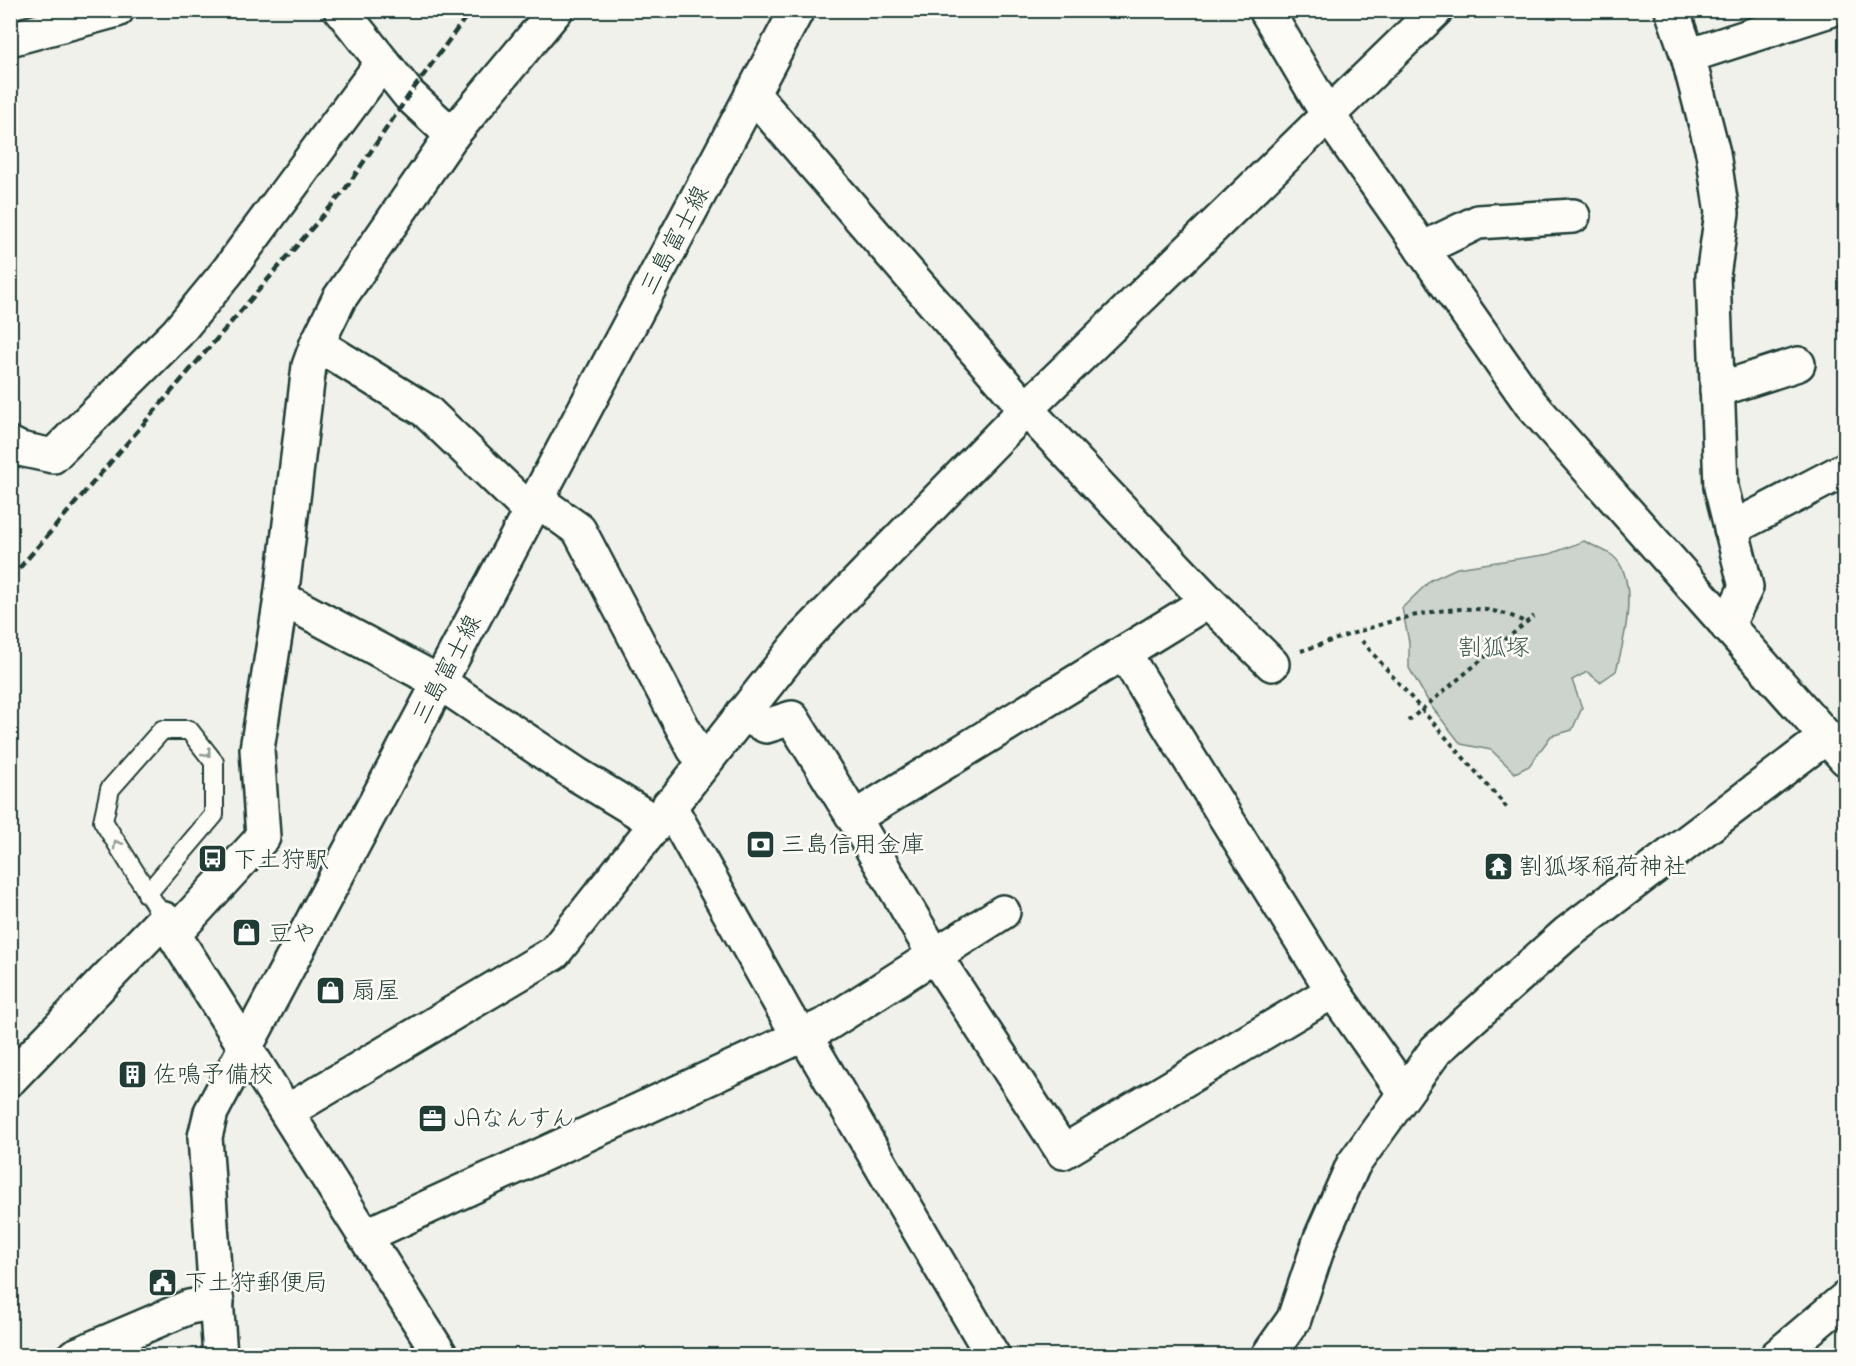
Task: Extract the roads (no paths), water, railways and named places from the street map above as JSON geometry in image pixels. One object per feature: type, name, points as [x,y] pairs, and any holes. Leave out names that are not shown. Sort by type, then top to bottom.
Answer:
[{"type":"street","points":[[10,39],[117,10]]},
{"type":"street","points":[[341,10],[409,94],[452,135]]},
{"type":"street","points":[[10,1079],[162,916],[262,837],[256,749],[281,598],[309,366],[339,299],[452,135],[556,10]]},
{"type":"street","name":"三島富士線","points":[[220,1356],[205,1137],[211,1112],[244,1045],[797,10]]},
{"type":"street","points":[[1266,10],[1328,115],[1531,404],[1836,748],[1542,954],[1436,1050],[1353,1164],[1321,1238],[1294,1319],[1268,1356]]},
{"type":"street","points":[[288,1111],[554,953],[804,637],[1026,409],[1436,10]]},
{"type":"street","points":[[1672,10],[1688,56],[1713,153],[1722,213],[1713,276],[1721,487],[1746,587],[1727,626]]},
{"type":"street","points":[[1688,56],[1830,10]]},
{"type":"street","points":[[10,444],[52,456],[170,340],[228,271],[382,63]]},
{"type":"street","points":[[752,93],[1026,409],[1208,601],[1272,664]]},
{"type":"street","points":[[1422,249],[1478,222],[1573,216]]},
{"type":"street","points":[[317,344],[426,411],[534,506],[579,530],[694,749],[705,761]]},
{"type":"street","points":[[1717,390],[1798,364]]},
{"type":"street","points":[[1731,529],[1845,469]]},
{"type":"street","points":[[281,598],[439,682],[576,774],[662,814],[789,1019],[804,1034],[993,1356]]},
{"type":"street","points":[[854,818],[1208,601]]},
{"type":"street","points":[[1124,653],[1333,991],[1404,1092]]},
{"type":"street","points":[[742,714],[766,726],[792,718],[935,956],[1063,1152],[1333,991]]},
{"type":"street","points":[[367,1235],[827,1024],[1003,912]]},
{"type":"street","points":[[162,916],[367,1235],[441,1356]]},
{"type":"street","points":[[1781,1354],[1845,1298]]},
{"type":"street","points":[[74,1356],[189,1307],[217,1302]]},
{"type":"lane","points":[[162,730],[189,730],[214,762],[214,815],[162,916],[103,821],[110,789],[162,730]]},
{"type":"railway","points":[[10,579],[344,191],[409,95],[471,10]]},
{"type":"place","name":"三島信用金庫","points":[[760,844]]},
{"type":"place","name":"下土狩駅","points":[[212,859]]},
{"type":"place","name":"割狐塚稲荷神社","points":[[1498,866]]},
{"type":"place","name":"豆や","points":[[247,933]]},
{"type":"place","name":"扇屋","points":[[331,990]]},
{"type":"place","name":"佐鳴予備校","points":[[132,1074]]},
{"type":"place","name":"JAなんすん","points":[[433,1118]]},
{"type":"place","name":"下土狩郵便局","points":[[163,1282]]},
{"type":"park label","name":"割狐塚","points":[[1494,647]]}]
